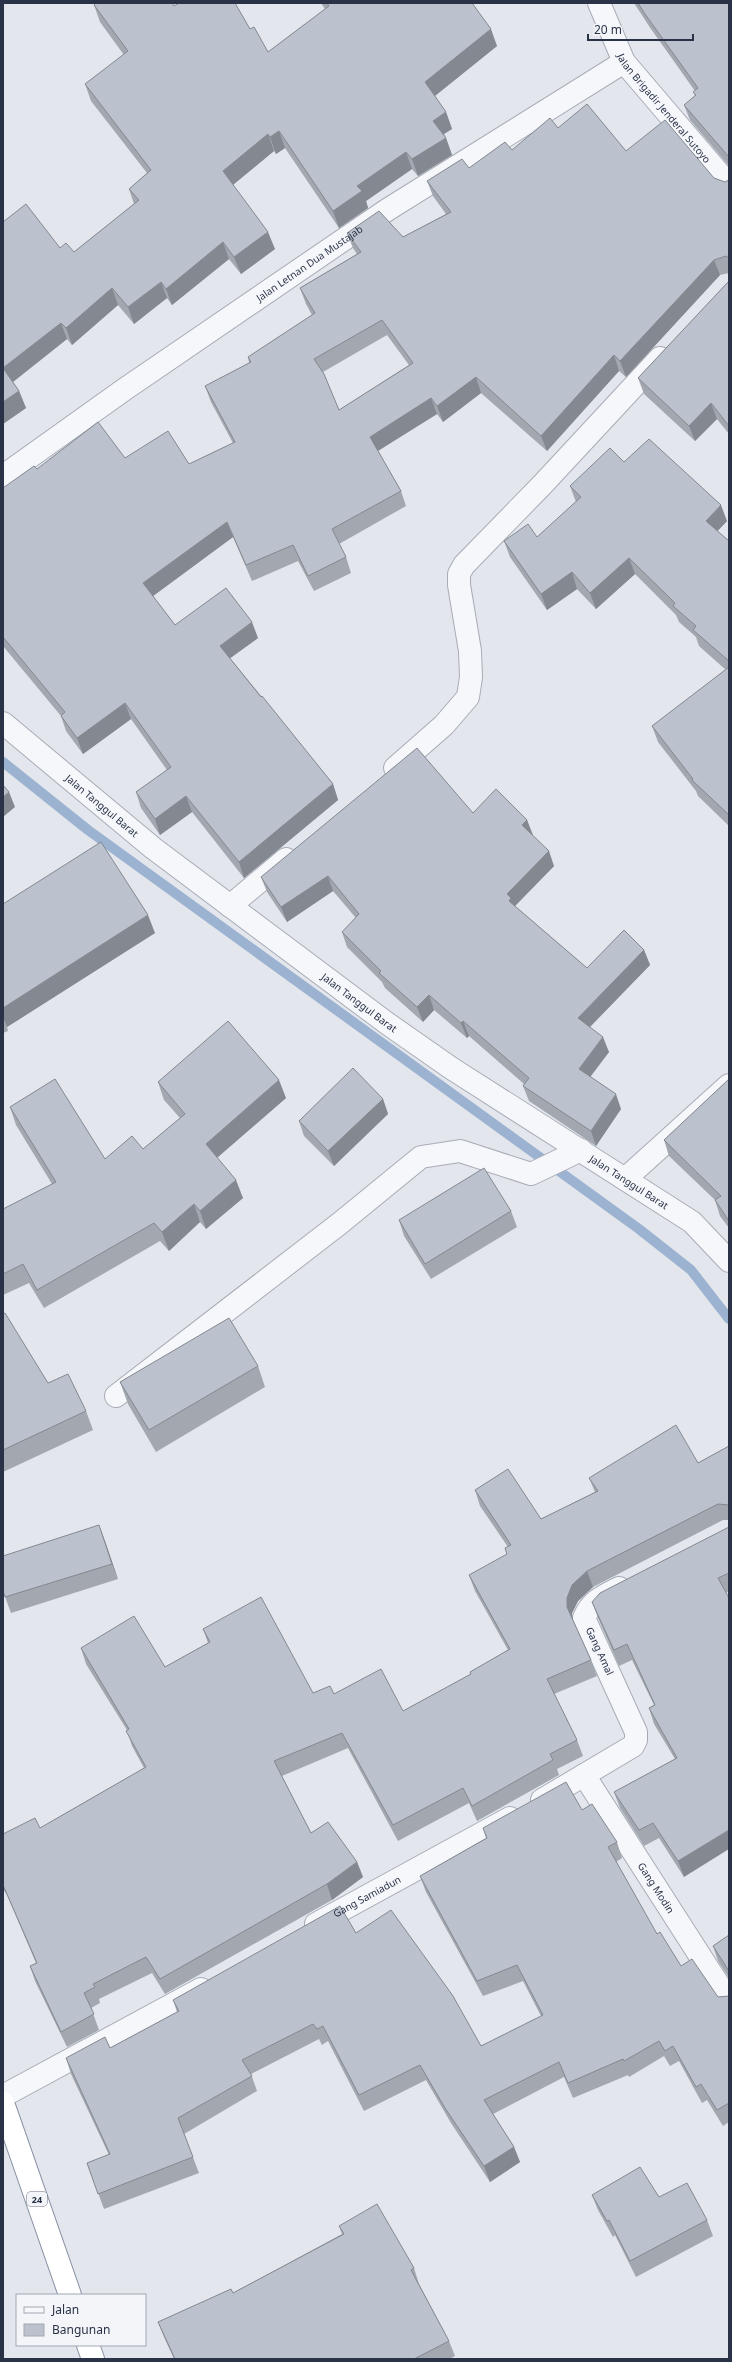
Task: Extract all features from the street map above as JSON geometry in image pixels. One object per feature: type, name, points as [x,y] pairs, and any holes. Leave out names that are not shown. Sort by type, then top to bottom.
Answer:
[{"type":"highway","name":"24","points":[[3,2103],[70,2294]]},
{"type":"highway","points":[[88,2346],[93,2359]]},
{"type":"street","name":"Jalan Brigadir Jenderal Sutoyo","points":[[599,3],[624,62],[729,185]]},
{"type":"street","name":"Jalan Letnan Dua Mustajab","points":[[3,476],[125,389],[387,210],[624,62]]},
{"type":"street","points":[[380,781],[444,725],[468,697],[471,677],[470,651],[459,585],[459,574],[464,565],[542,485],[672,345]]},
{"type":"street","name":"Jalan Tanggul Barat","points":[[3,723],[153,848],[230,906],[451,1068],[573,1154],[625,1179],[692,1222],[729,1261]]},
{"type":"street","points":[[230,906],[302,846]]},
{"type":"street","points":[[625,1179],[729,1085]]},
{"type":"street","points":[[116,1396],[339,1224],[421,1156],[460,1151],[532,1174],[573,1154]]},
{"type":"street","name":"Gang Amal","points":[[584,1775],[633,1746],[636,1740],[636,1732],[584,1618],[589,1606],[599,1598],[640,1577]]},
{"type":"street","name":"Gang Samiadun","points":[[295,1935],[532,1806],[584,1775]]},
{"type":"street","name":"Gang Modin","points":[[584,1775],[729,2001]]},
{"type":"street","points":[[3,2096],[216,1981]]},
{"type":"building","points":[[96,3],[172,3],[174,6],[179,3],[235,3],[250,29],[254,27],[268,52],[329,6],[327,3],[472,3],[491,29],[425,82],[446,112],[433,121],[446,138],[412,159],[406,152],[357,186],[362,191],[333,211],[279,131],[270,137],[268,134],[223,171],[268,232],[234,257],[223,242],[166,289],[161,282],[128,307],[112,288],[66,328],[61,323],[3,368],[3,222],[26,204],[60,248],[66,243],[74,252],[139,200],[129,189],[151,170],[85,84],[128,51],[94,5]]},
{"type":"building","points":[[638,3],[729,3],[729,157],[684,105],[696,95],[693,92],[698,88]]},
{"type":"building","points":[[587,104],[626,151],[665,120],[714,178],[725,182],[729,180],[729,258],[726,256],[714,260],[620,361],[614,355],[541,436],[476,377],[437,406],[431,398],[370,437],[401,491],[332,529],[346,557],[308,576],[293,545],[246,565],[227,522],[143,583],[175,625],[226,588],[252,622],[220,646],[333,784],[239,862],[186,796],[155,819],[136,792],[171,767],[125,703],[77,738],[61,716],[65,712],[3,637],[3,488],[34,466],[37,469],[98,422],[125,458],[168,431],[189,464],[235,442],[205,386],[251,362],[248,357],[315,313],[300,288],[361,252],[347,233],[379,211],[403,237],[451,212],[427,181],[462,159],[469,168],[505,142],[512,150],[550,118],[558,128]],"holes":[[[382,320],[413,363],[339,410],[324,374],[314,359]]]},
{"type":"building","points":[[729,281],[729,426],[711,403],[689,426],[638,378]]},
{"type":"building","points":[[3,368],[19,391],[3,402]]},
{"type":"building","points":[[649,439],[721,505],[706,521],[729,541],[729,661],[693,630],[696,626],[673,606],[675,603],[629,558],[590,593],[572,572],[541,594],[504,541],[528,524],[537,537],[581,497],[570,486],[610,448],[624,462]]},
{"type":"building","points":[[729,667],[729,815],[692,780],[693,779],[652,726]]},
{"type":"building","points":[[417,748],[473,813],[496,789],[527,820],[522,825],[549,851],[507,894],[511,898],[509,901],[587,968],[624,930],[644,950],[578,1018],[603,1037],[579,1069],[616,1094],[591,1131],[523,1086],[529,1078],[463,1021],[461,1023],[429,995],[417,1007],[379,973],[381,971],[342,932],[359,914],[328,876],[281,907],[261,877]]},
{"type":"building","points":[[3,785],[9,792],[3,797]]},
{"type":"building","points":[[101,842],[148,915],[3,1008],[3,904]]},
{"type":"building","points":[[228,1021],[279,1080],[206,1144],[236,1180],[200,1211],[194,1204],[162,1232],[154,1223],[37,1290],[23,1264],[3,1274],[3,1209],[56,1182],[10,1107],[55,1079],[105,1159],[132,1136],[143,1149],[185,1114],[158,1082]]},
{"type":"building","points":[[353,1068],[383,1099],[328,1151],[299,1121]]},
{"type":"building","points":[[729,1079],[729,1221],[715,1200],[721,1196],[664,1140]]},
{"type":"building","points":[[484,1168],[511,1211],[425,1264],[399,1220]]},
{"type":"building","points":[[5,1313],[48,1383],[68,1374],[86,1411],[3,1450],[3,1314]]},
{"type":"building","points":[[229,1318],[258,1366],[149,1430],[120,1382]]},
{"type":"building","points":[[676,1425],[698,1463],[729,1446],[729,1505],[718,1504],[587,1571],[572,1585],[567,1598],[567,1607],[591,1660],[547,1679],[577,1740],[550,1754],[553,1760],[472,1806],[463,1788],[393,1825],[342,1733],[274,1761],[311,1833],[328,1822],[357,1862],[327,1884],[160,1979],[146,1957],[93,1984],[95,1987],[84,1993],[94,2014],[61,2032],[30,1966],[37,1963],[3,1885],[3,1834],[35,1818],[40,1828],[146,1767],[126,1731],[129,1729],[81,1648],[134,1616],[165,1667],[210,1642],[203,1629],[261,1597],[313,1693],[330,1686],[334,1694],[381,1669],[403,1711],[471,1674],[470,1672],[510,1649],[469,1575],[507,1554],[505,1548],[511,1545],[475,1490],[508,1469],[541,1519],[598,1491],[589,1478]]},
{"type":"building","points":[[99,1525],[112,1564],[5,1597],[3,1591],[3,1556]]},
{"type":"building","points":[[729,1527],[729,1573],[718,1578],[729,1598],[729,1830],[678,1861],[653,1823],[639,1830],[614,1792],[677,1758],[649,1708],[655,1705],[627,1644],[614,1650],[592,1602],[600,1593]]},
{"type":"building","points":[[566,1782],[582,1810],[592,1804],[617,1842],[608,1847],[657,1934],[660,1932],[681,1966],[692,1959],[718,1997],[729,1996],[729,2103],[717,2110],[701,2084],[696,2087],[673,2046],[665,2051],[659,2041],[624,2061],[623,2059],[568,2083],[559,2062],[484,2100],[514,2147],[484,2166],[445,2108],[420,2065],[359,2095],[323,2026],[317,2029],[313,2024],[242,2060],[252,2076],[178,2118],[193,2157],[98,2194],[87,2163],[110,2154],[66,2058],[105,2037],[110,2048],[179,2011],[173,2000],[340,1906],[356,1933],[391,1910],[453,1996],[481,2046],[543,2015],[517,1965],[477,1981],[420,1876],[487,1838],[483,1828]]},
{"type":"building","points":[[729,1935],[729,1971],[713,1946]]},
{"type":"building","points":[[640,2167],[659,2197],[687,2183],[707,2220],[630,2261],[609,2220],[607,2221],[592,2195]]},
{"type":"building","points":[[377,2204],[414,2268],[411,2270],[449,2341],[414,2359],[175,2359],[158,2322],[231,2289],[233,2293],[344,2234],[339,2226]]},
{"type":"waterway","points":[[3,762],[88,830],[639,1229],[691,1270],[729,1319]]}]
